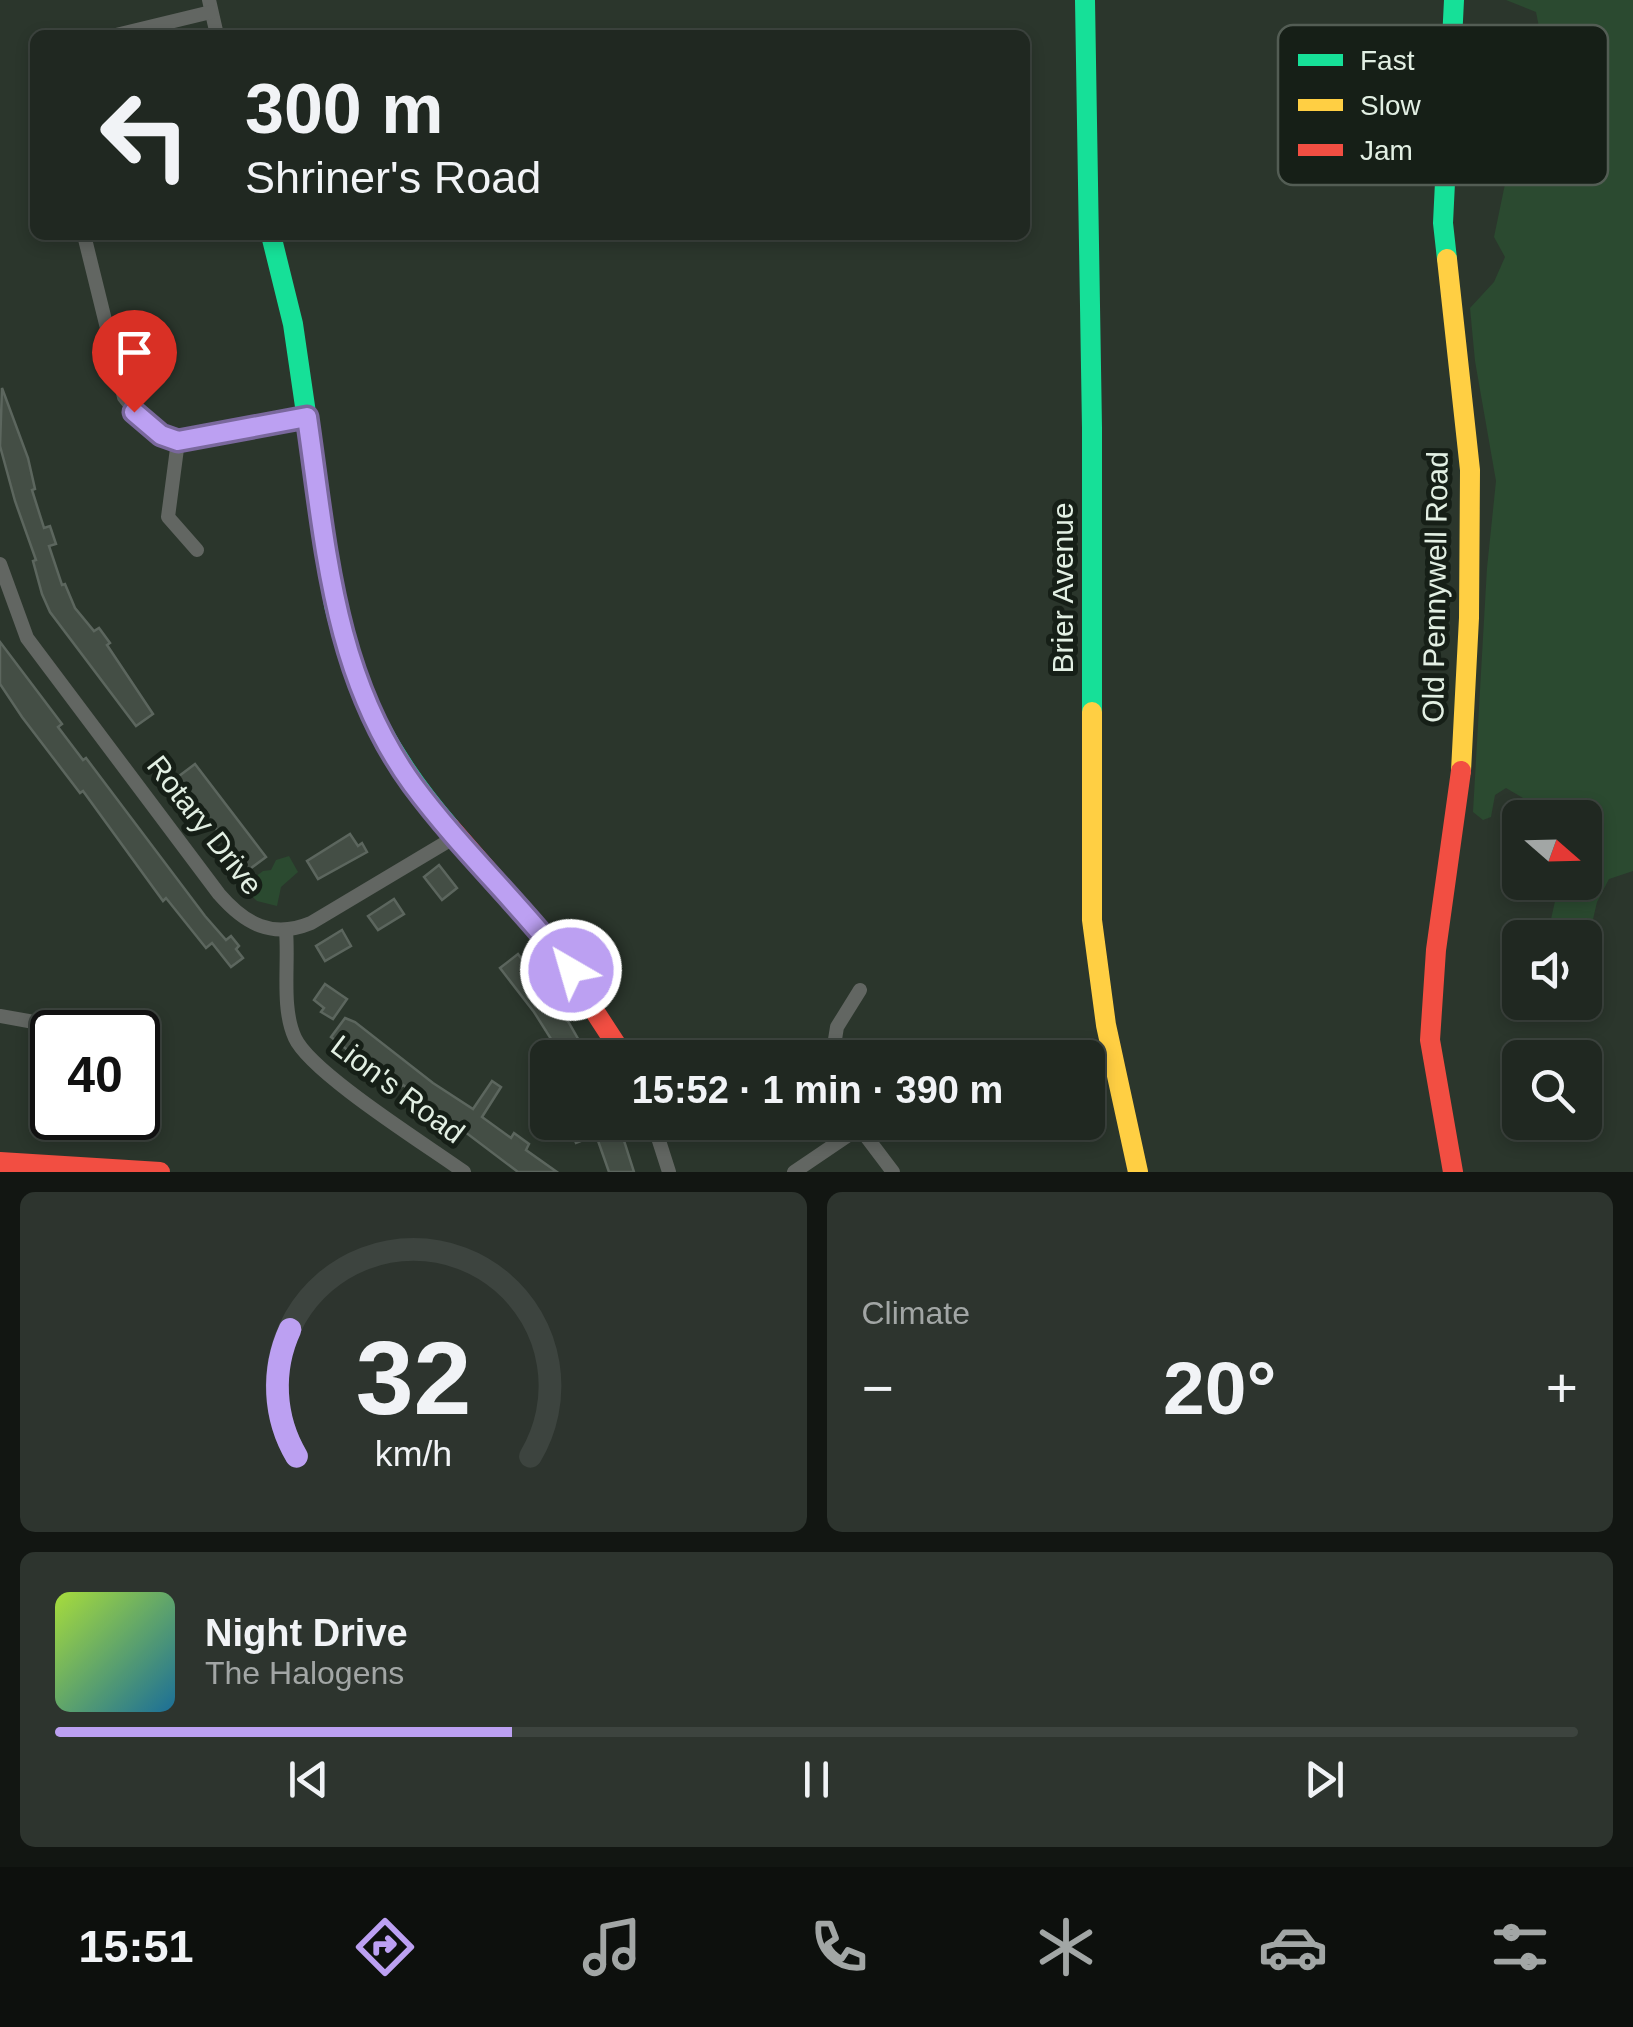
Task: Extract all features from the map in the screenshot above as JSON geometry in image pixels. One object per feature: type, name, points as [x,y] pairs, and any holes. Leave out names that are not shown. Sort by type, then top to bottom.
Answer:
[{"type":"street","name":"Brier Avenue","points":[[1086,0],[1092,447],[1092,920],[1106,1025],[1138,1172]]},
{"type":"street","name":"Old Pennywell Road","points":[[1453,25],[1454,0]]},
{"type":"street","points":[[132,30],[210,6]]},
{"type":"street","name":"Old Pennywell Road","points":[[1446,185],[1444,223],[1470,470],[1460,790],[1436,950],[1430,1040],[1453,1172]]},
{"type":"street","points":[[85,240],[124,397],[146,425],[178,441],[307,417]]},
{"type":"street","points":[[271,240],[293,324],[334,606],[352,670],[393,754],[423,798],[549,941],[614,1040]]},
{"type":"street","points":[[178,441],[168,518],[197,550]]},
{"type":"street","name":"Rotary Drive","points":[[0,564],[27,638],[219,894],[252,924],[286,931]]},
{"type":"street","points":[[286,931],[311,923],[456,837]]},
{"type":"street","name":"Lion's Road","points":[[286,931],[289,1016],[303,1052],[464,1172]]},
{"type":"street","points":[[835,1040],[837,1027],[860,990]]},
{"type":"street","points":[[0,1016],[30,1021]]},
{"type":"street","points":[[659,1140],[670,1172]]},
{"type":"street","points":[[794,1172],[838,1140]]},
{"type":"street","points":[[869,1140],[893,1172]]},
{"type":"street","points":[[0,1162],[160,1172]]},
{"type":"green space","points":[[1506,0],[1633,0],[1633,871],[1609,879],[1602,892],[1602,800],[1526,800],[1506,788],[1495,795],[1491,817],[1483,820],[1473,812],[1496,481],[1470,308],[1494,282],[1505,257],[1494,237],[1505,185],[1608,185],[1608,25],[1539,25],[1536,12]]},
{"type":"green space","points":[[289,856],[298,872],[281,887],[277,906],[257,901],[242,887],[263,871],[271,870],[276,860]]},
{"type":"green space","points":[[1555,900],[1598,900],[1593,920],[1551,920]]},
{"type":"building","points":[[2,388],[28,458],[35,489],[32,490],[44,528],[50,526],[56,544],[49,546],[62,585],[65,584],[75,608],[94,631],[99,628],[110,643],[107,645],[153,714],[136,726],[50,612],[42,594],[33,561],[36,560],[0,446]]},
{"type":"building","points":[[0,642],[62,724],[58,727],[83,760],[86,758],[205,916],[226,940],[231,936],[239,946],[236,949],[243,958],[231,967],[212,943],[206,948],[166,898],[163,901],[83,791],[80,793],[22,717],[0,684]]},
{"type":"building","points":[[195,764],[266,857],[243,874],[240,857],[231,845],[228,847],[211,821],[206,824],[175,779]]},
{"type":"building","points":[[350,834],[367,852],[318,879],[307,861]]},
{"type":"building","points":[[439,865],[457,888],[442,900],[424,877]]},
{"type":"building","points":[[394,899],[404,914],[378,930],[368,916]]},
{"type":"building","points":[[342,930],[351,946],[325,961],[316,946]]},
{"type":"building","points":[[518,954],[579,1040],[552,1040],[500,968]]},
{"type":"building","points":[[325,984],[347,999],[333,1019],[321,1012],[324,1008],[314,1000]]},
{"type":"building","points":[[345,1018],[473,1109],[492,1081],[501,1087],[482,1117],[511,1138],[514,1133],[529,1144],[526,1150],[557,1172],[518,1172],[403,1085],[350,1052],[331,1037]]},
{"type":"building","points":[[598,1140],[624,1140],[634,1172],[609,1172]]},
{"type":"traffic: fast","points":[[1085,0],[1092,712]]},
{"type":"traffic: fast","points":[[1453,25],[1454,0]]},
{"type":"traffic: fast","points":[[1445,185],[1447,259]]},
{"type":"traffic: fast","points":[[272,240],[293,324],[334,605],[343,637],[378,724],[410,776],[450,827]]},
{"type":"traffic: slow","points":[[1447,259],[1470,470],[1469,618],[1461,771]]},
{"type":"traffic: slow","points":[[1092,712],[1092,920],[1106,1025],[1138,1172]]},
{"type":"traffic: jam","points":[[1453,1172],[1430,1040],[1436,950],[1461,771]]},
{"type":"traffic: jam","points":[[450,827],[549,941],[613,1040]]},
{"type":"traffic: jam","points":[[0,1162],[160,1172]]},
{"type":"route","points":[[134,412],[161,435],[178,441],[307,417],[334,606],[352,670],[368,707],[411,782],[571,970]]}]
